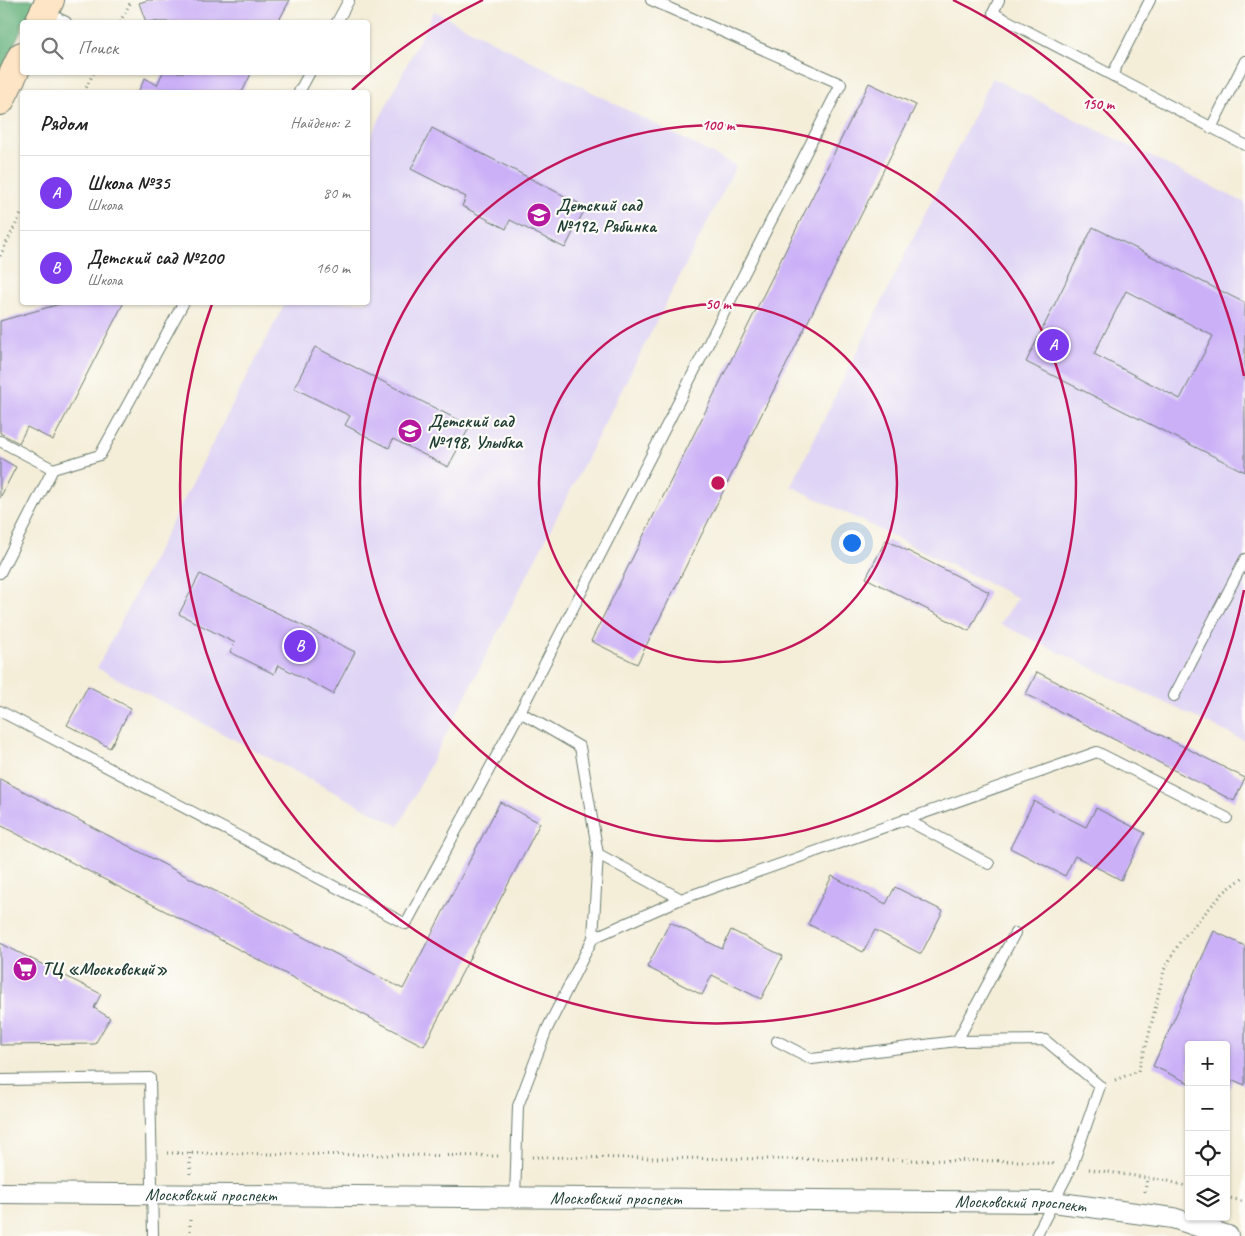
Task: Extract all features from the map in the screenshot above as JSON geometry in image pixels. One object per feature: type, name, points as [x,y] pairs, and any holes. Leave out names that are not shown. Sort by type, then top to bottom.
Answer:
[{"type":"main road","points":[[0,101],[20,60]]},
{"type":"street","name":"Московский проспект","points":[[0,1193],[1053,1202],[1173,1218],[1228,1236]]},
{"type":"lane","points":[[338,20],[349,0]]},
{"type":"lane","points":[[0,711],[406,924],[520,712],[841,84],[650,0]]},
{"type":"lane","points":[[999,0],[993,13],[1245,145]]},
{"type":"lane","points":[[1112,76],[1150,0]]},
{"type":"lane","points":[[1211,128],[1245,61]]},
{"type":"lane","points":[[300,90],[308,75]]},
{"type":"lane","points":[[0,441],[53,469],[100,455],[182,305]]},
{"type":"lane","points":[[0,573],[53,469]]},
{"type":"lane","points":[[1174,696],[1245,559]]},
{"type":"lane","points":[[515,1198],[518,1106],[547,1029],[593,938],[598,854],[580,747],[520,712]]},
{"type":"lane","points":[[593,938],[681,899],[1097,752],[1227,818]]},
{"type":"lane","points":[[905,820],[989,864]]},
{"type":"lane","points":[[598,854],[681,899]]},
{"type":"lane","points":[[957,1041],[1015,933]]},
{"type":"lane","points":[[777,1041],[812,1060],[957,1041],[1045,1040],[1100,1086],[1072,1166],[1036,1236]]},
{"type":"lane","points":[[0,1080],[150,1078],[152,1236]]},
{"type":"path","points":[[121,20],[132,0]]},
{"type":"path","points":[[85,90],[92,75]]},
{"type":"path","points":[[0,256],[20,216]]},
{"type":"path","points":[[1100,1086],[1138,1071],[1164,970],[1181,940],[1223,893],[1245,876]]},
{"type":"path","points":[[152,1153],[1022,1161],[1072,1166],[1168,1181],[1185,1186]]},
{"type":"path","points":[[190,1154],[190,1174]]},
{"type":"path","points":[[1144,1197],[1147,1178]]},
{"type":"path","points":[[1230,1198],[1245,1202]]},
{"type":"path","points":[[190,1216],[190,1236]]},
{"type":"shaded area","points":[[434,11],[736,166],[399,826],[97,668],[284,305],[370,305],[370,138]]},
{"type":"shaded area","points":[[992,78],[1245,203],[1245,741],[1000,624],[1018,598],[791,486]]},
{"type":"green space","points":[[0,0],[36,0],[26,20],[20,20],[20,32],[0,74]]},
{"type":"building","points":[[148,0],[290,0],[279,20],[145,20],[139,3]]},
{"type":"building","points":[[162,75],[250,75],[243,90],[139,90],[145,78],[157,85]]},
{"type":"building","points":[[869,83],[916,105],[637,664],[591,641]]},
{"type":"building","points":[[432,128],[586,207],[565,248],[510,220],[506,229],[462,206],[466,197],[411,169]]},
{"type":"building","points":[[1093,227],[1245,303],[1245,472],[1026,362]],"holes":[[[1126,291],[1213,336],[1180,399],[1094,354]]]},
{"type":"building","points":[[56,305],[122,305],[53,440],[27,427],[19,443],[0,433],[0,321]]},
{"type":"building","points":[[315,347],[470,426],[448,467],[393,439],[389,448],[345,425],[350,416],[294,388]]},
{"type":"building","points":[[0,458],[16,467],[0,498]]},
{"type":"building","points":[[886,540],[989,592],[969,631],[866,578]]},
{"type":"building","points":[[200,574],[355,652],[333,694],[278,665],[274,674],[230,652],[235,643],[179,614]]},
{"type":"building","points":[[1037,672],[1245,778],[1234,801],[1026,694]]},
{"type":"building","points":[[88,686],[131,708],[110,748],[67,725]]},
{"type":"building","points":[[0,779],[403,989],[500,802],[540,823],[424,1046],[0,825]]},
{"type":"building","points":[[1034,801],[1086,827],[1096,808],[1145,833],[1121,880],[1075,856],[1065,876],[1010,848]]},
{"type":"building","points":[[832,876],[886,904],[895,887],[943,911],[921,954],[875,930],[863,952],[808,924]]},
{"type":"building","points":[[670,922],[722,949],[731,930],[783,956],[761,999],[712,975],[702,995],[647,967]]},
{"type":"building","points":[[1214,931],[1245,946],[1245,1085],[1233,1080],[1230,1086],[1230,1041],[1185,1041],[1185,1081],[1153,1066]]},
{"type":"building","name":"ТЦ «Московский»","points":[[0,943],[101,994],[94,1008],[110,1018],[95,1044],[0,1045]]},
{"type":"place","name":"Детский сад №192, Рябинка","points":[[539,215]]},
{"type":"place","name":"Школа №35","points":[[1053,345]]},
{"type":"place","name":"Детский сад №198, Улыбка","points":[[410,431]]},
{"type":"place","name":"Детский сад №200","points":[[300,646]]},
{"type":"place","name":"ТЦ «Московский»","points":[[25,969]]}]
